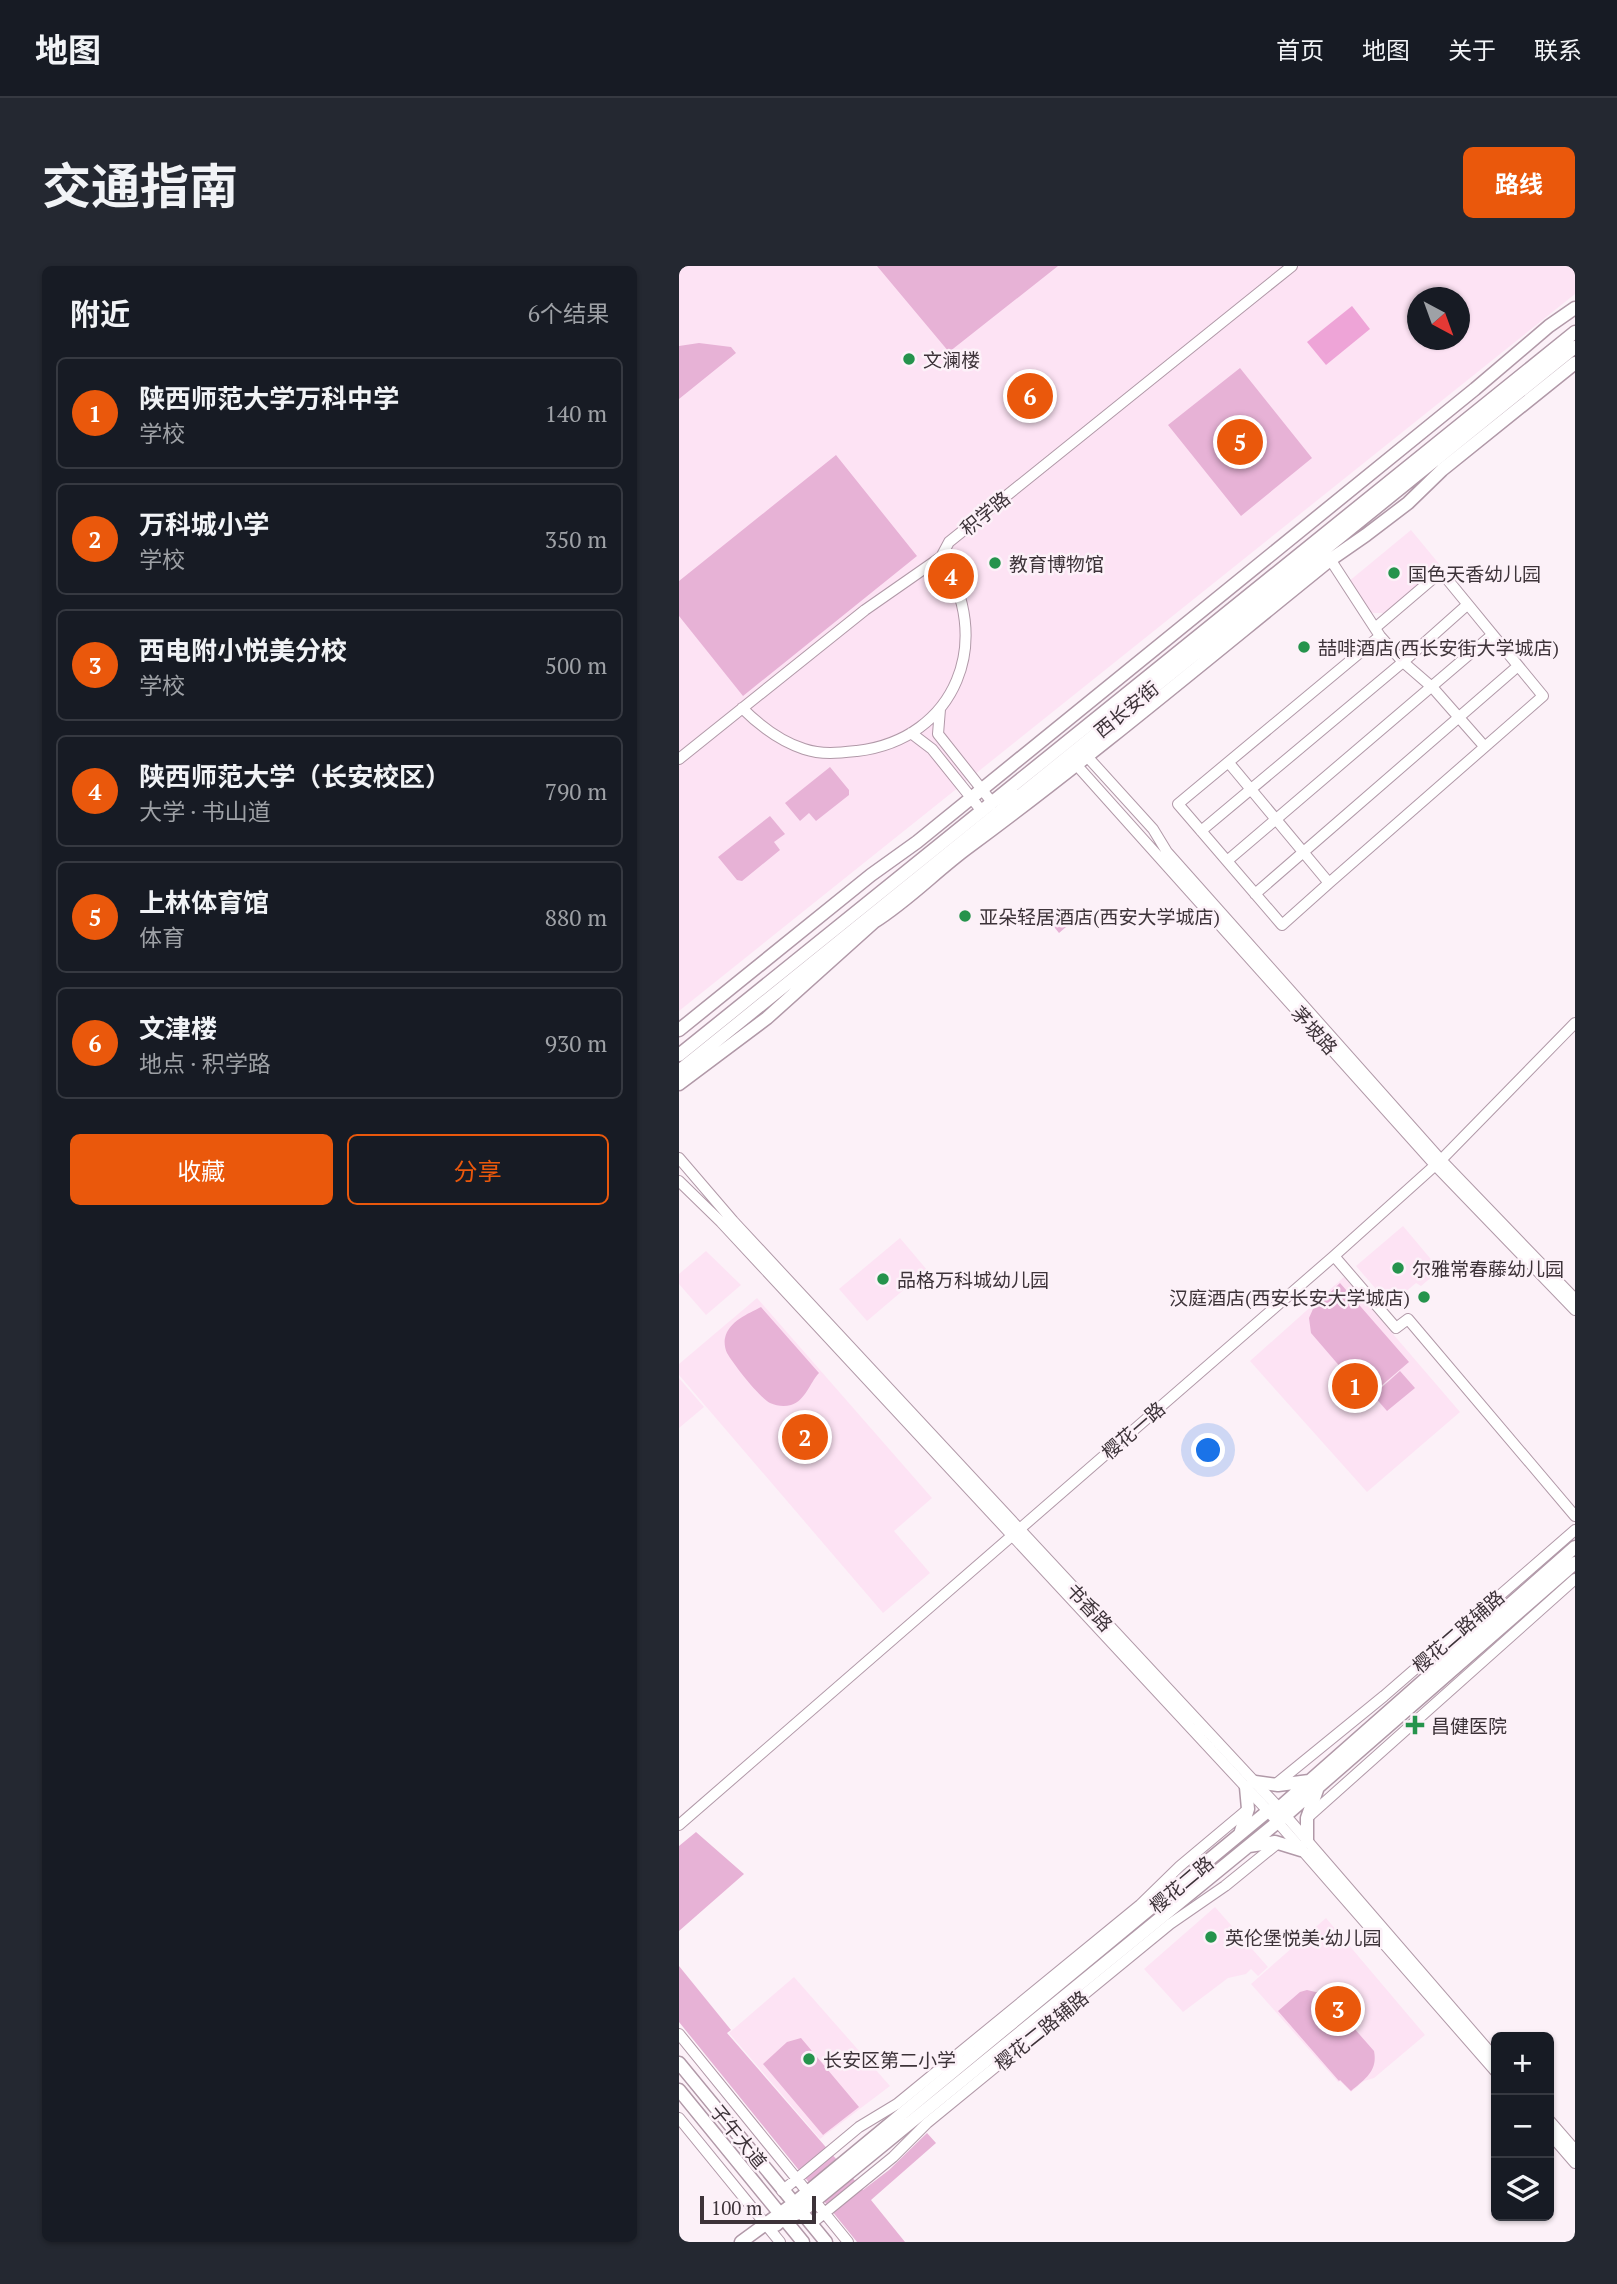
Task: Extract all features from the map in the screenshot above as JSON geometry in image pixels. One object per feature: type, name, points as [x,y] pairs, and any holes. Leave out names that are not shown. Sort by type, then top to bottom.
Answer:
[{"type":"main road","points":[[679,1030],[976,794],[1549,326],[1575,308]]},
{"type":"main road","name":"西长安街","points":[[1079,747],[1575,332]]},
{"type":"main road","name":"西长安街","points":[[679,1055],[991,801],[1064,751],[1079,747],[1327,555],[1575,347]]},
{"type":"main road","points":[[1327,555],[1366,535],[1408,503],[1442,470],[1575,363]]},
{"type":"main road","points":[[679,1084],[767,1018],[874,922],[892,911],[946,864],[1077,766],[1079,747]]},
{"type":"main road","name":"西长安街","points":[[679,1072],[1064,751]]},
{"type":"main road","name":"樱花二路","points":[[1313,1784],[1575,1547]]},
{"type":"main road","name":"樱花二路","points":[[767,2226],[797,2208],[1277,1814],[1575,1563]]},
{"type":"main road","points":[[1313,1784],[1304,1845],[1242,1841],[1250,1785],[1313,1784]]},
{"type":"main road","name":"子午大道","points":[[679,2063],[826,2242]]},
{"type":"main road","name":"子午大道","points":[[679,2090],[803,2242]]},
{"type":"main road","points":[[741,2242],[767,2226]]},
{"type":"main road","points":[[753,2242],[767,2226]]},
{"type":"street","name":"积学路","points":[[679,759],[865,610],[941,558],[949,542],[1292,266]]},
{"type":"street","points":[[1327,555],[1377,632],[1403,663],[1433,688],[1484,746]]},
{"type":"street","points":[[941,558],[960,591],[967,626],[963,661],[950,694],[938,712],[938,734],[976,794],[981,810]]},
{"type":"street","points":[[1436,576],[1447,579],[1543,696],[1282,925],[1178,804],[1229,763],[1377,632],[1436,576]]},
{"type":"street","points":[[1201,831],[1403,663],[1467,605]]},
{"type":"street","points":[[1227,862],[1492,635]]},
{"type":"street","points":[[1255,894],[1518,666]]},
{"type":"street","points":[[742,708],[757,723],[779,738],[806,750],[826,754],[879,748],[911,733],[933,715],[950,694]]},
{"type":"street","points":[[911,733],[932,749],[976,794],[991,801]]},
{"type":"street","name":"茅坡路","points":[[1079,747],[1153,829],[1167,852],[1438,1162],[1575,1299]]},
{"type":"street","name":"茅坡路","points":[[1064,751],[1144,842],[1169,865],[1575,1310]]},
{"type":"street","points":[[1229,763],[1329,883]]},
{"type":"street","points":[[1097,788],[1107,778]]},
{"type":"street","name":"樱花一路","points":[[679,1825],[1333,1256],[1438,1162],[1575,1023]]},
{"type":"street","name":"书香路","points":[[679,1158],[1015,1532]]},
{"type":"street","name":"书香路","points":[[679,1181],[722,1222],[1015,1532],[1277,1814],[1491,2066]]},
{"type":"street","points":[[1333,1256],[1396,1328],[1408,1319],[1575,1516]]},
{"type":"street","name":"樱花二路辅路","points":[[1276,1784],[1384,1696],[1575,1530]]},
{"type":"street","name":"樱花二路辅路","points":[[1307,1818],[1575,1579]]},
{"type":"street","name":"樱花二路辅路","points":[[782,2190],[859,2127],[897,2104],[1129,1914],[1248,1809]]},
{"type":"street","name":"樱花二路辅路","points":[[811,2224],[893,2157],[927,2123],[1160,1932],[1225,1886],[1277,1843]]},
{"type":"street","name":"书香路","points":[[1304,1845],[1491,2053]]},
{"type":"street","points":[[679,2034],[848,2242]]},
{"type":"street","points":[[679,2118],[780,2242]]},
{"type":"street","points":[[1554,2126],[1575,2150]]},
{"type":"street","points":[[1554,2139],[1575,2162]]},
{"type":"shaded area","points":[[679,266],[1575,266],[1575,294],[679,1011]]},
{"type":"shaded area","points":[[877,266],[1058,266],[949,352]]},
{"type":"shaded area","points":[[1352,306],[1370,329],[1326,365],[1307,342]]},
{"type":"shaded area","points":[[699,343],[731,347],[736,353],[679,399],[679,346]]},
{"type":"shaded area","points":[[1240,368],[1312,458],[1241,516],[1168,425]]},
{"type":"shaded area","points":[[836,455],[917,556],[743,696],[679,616],[679,581]]},
{"type":"shaded area","name":"国色天香幼儿园","points":[[1411,530],[1440,565],[1386,613],[1371,613],[1348,582]]},
{"type":"shaded area","points":[[830,767],[849,790],[849,795],[816,821],[809,813],[800,821],[785,803]]},
{"type":"shaded area","points":[[770,816],[785,834],[774,842],[780,850],[742,881],[737,880],[718,857]]},
{"type":"shaded area","points":[[1064,911],[1073,921],[1059,933],[1051,923]]},
{"type":"shaded area","name":"尔雅常春藤幼儿园","points":[[1403,1226],[1440,1270],[1421,1286],[1416,1283],[1390,1305],[1356,1266]]},
{"type":"shaded area","name":"品格万科城幼儿园","points":[[900,1238],[927,1270],[867,1321],[839,1289]]},
{"type":"shaded area","points":[[706,1251],[741,1285],[706,1315],[679,1284],[679,1274]]},
{"type":"shaded area","points":[[1344,1277],[1460,1412],[1367,1492],[1250,1361]]},
{"type":"shaded area","points":[[1340,1283],[1409,1362],[1367,1398],[1311,1333],[1309,1318],[1313,1309]]},
{"type":"shaded area","points":[[757,1298],[932,1498],[894,1531],[930,1573],[883,1613],[679,1375],[679,1364]]},
{"type":"shaded area","points":[[761,1307],[819,1373],[804,1396],[791,1405],[778,1405],[765,1400],[741,1373],[726,1350],[725,1338],[730,1327]]},
{"type":"shaded area","points":[[1400,1371],[1415,1388],[1387,1411],[1373,1395]]},
{"type":"shaded area","points":[[679,1378],[704,1407],[679,1428]]},
{"type":"shaded area","points":[[696,1832],[744,1874],[679,1931],[679,1846]]},
{"type":"shaded area","name":"英伦堡悦美·幼儿园","points":[[1215,1907],[1268,1967],[1258,1976],[1251,1969],[1246,1974],[1228,1978],[1183,2012],[1144,1969]]},
{"type":"shaded area","points":[[1326,1918],[1425,2035],[1374,2078],[1364,2081],[1351,2092],[1338,2082],[1251,1984]]},
{"type":"shaded area","points":[[679,1966],[731,2030],[727,2033],[863,2190],[889,2170],[927,2133],[936,2143],[871,2200],[905,2242],[857,2242],[679,2022]]},
{"type":"shaded area","name":"长安区第二小学","points":[[794,1977],[890,2086],[820,2139],[729,2033]]},
{"type":"shaded area","points":[[1307,1990],[1324,1994],[1374,2051],[1372,2069],[1351,2091],[1339,2081],[1278,2011],[1300,1992]]},
{"type":"shaded area","points":[[801,2038],[859,2107],[823,2135],[763,2064],[787,2042]]},
{"type":"place","name":"文澜楼","points":[[909,359]]},
{"type":"place","name":"文津楼","points":[[1030,396]]},
{"type":"place","name":"上林体育馆","points":[[1240,442]]},
{"type":"place","name":"教育博物馆","points":[[995,563]]},
{"type":"place","name":"国色天香幼儿园","points":[[1394,573]]},
{"type":"place","name":"陕西师范大学（长安校区）","points":[[951,576]]},
{"type":"place","name":"喆啡酒店(西长安街大学城店)","points":[[1304,647]]},
{"type":"place","name":"亚朵轻居酒店(西安大学城店)","points":[[965,916]]},
{"type":"place","name":"尔雅常春藤幼儿园","points":[[1398,1268]]},
{"type":"place","name":"品格万科城幼儿园","points":[[883,1279]]},
{"type":"place","name":"汉庭酒店(西安长安大学城店)","points":[[1424,1297]]},
{"type":"place","name":"陕西师范大学万科中学","points":[[1355,1386]]},
{"type":"place","name":"万科城小学","points":[[805,1437]]},
{"type":"place","name":"昌健医院","points":[[1415,1725]]},
{"type":"place","name":"英伦堡悦美·幼儿园","points":[[1211,1937]]},
{"type":"place","name":"西电附小悦美分校","points":[[1338,2009]]},
{"type":"place","name":"长安区第二小学","points":[[809,2059]]}]
